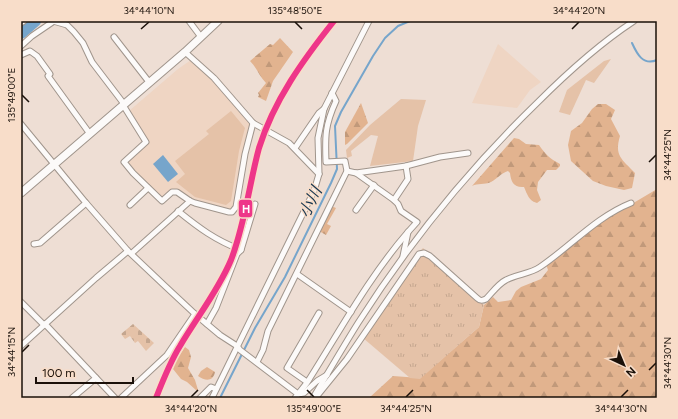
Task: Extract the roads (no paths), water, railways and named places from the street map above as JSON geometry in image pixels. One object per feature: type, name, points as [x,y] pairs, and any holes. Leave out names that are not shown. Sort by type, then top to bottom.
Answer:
[{"type":"street","points":[[21,24],[24,21]]},
{"type":"street","points":[[21,46],[32,36],[54,21],[69,27],[79,38],[92,62],[123,105],[146,142],[124,162],[162,201],[172,192],[177,192],[190,201],[232,212],[236,206],[245,154],[253,123]]},
{"type":"street","points":[[189,21],[201,37]]},
{"type":"street","points":[[21,193],[185,52],[218,21]]},
{"type":"street","points":[[212,398],[239,348],[314,191],[319,174],[318,138],[324,109],[369,21]]},
{"type":"street","points":[[314,398],[358,323],[402,260],[456,190],[514,125],[586,57],[634,21]]},
{"type":"street","points":[[114,38],[149,82]]},
{"type":"street","points":[[21,55],[30,51],[37,56],[50,74],[48,76],[90,134]]},
{"type":"street","points":[[185,52],[214,78],[253,123],[289,143],[319,174]]},
{"type":"street","points":[[255,361],[263,350],[268,331],[347,171],[345,161],[326,162],[325,139],[328,120],[336,101],[332,93]]},
{"type":"street","points":[[295,148],[319,113],[324,109]]},
{"type":"street","points":[[21,124],[86,203],[130,252],[207,324],[239,348],[297,397]]},
{"type":"street","points":[[347,171],[356,173],[406,166],[440,157],[468,154]]},
{"type":"street","points":[[394,200],[408,179],[406,166]]},
{"type":"street","points":[[297,397],[350,312],[378,272],[417,222],[401,211],[398,204],[394,200],[356,173]]},
{"type":"street","points":[[356,210],[374,185]]},
{"type":"street","points":[[130,205],[148,188]]},
{"type":"street","points":[[21,346],[44,324],[190,201]]},
{"type":"street","points":[[34,244],[40,243],[86,203]]},
{"type":"street","points":[[314,398],[324,389],[347,359],[419,254],[426,253],[476,298],[479,300],[484,300],[506,280],[534,270],[585,232],[616,211],[631,203]]},
{"type":"street","points":[[207,324],[216,308],[237,254],[241,250],[255,204]]},
{"type":"street","points":[[178,211],[206,233],[241,250]]},
{"type":"street","points":[[402,260],[408,232]]},
{"type":"street","points":[[297,274],[350,312]]},
{"type":"street","points":[[21,302],[115,398]]},
{"type":"street","points":[[307,382],[287,368],[319,313]]},
{"type":"street","points":[[121,398],[167,355],[196,314]]},
{"type":"street","points":[[297,397],[327,375]]},
{"type":"street","points":[[72,398],[96,378]]},
{"type":"street","points":[[200,398],[210,388],[212,387],[216,389]]},
{"type":"water","points":[[163,155],[178,174],[168,182],[153,164]]},
{"type":"waterway","points":[[21,33],[35,21]]},
{"type":"waterway","name":"小川","points":[[220,398],[255,328],[285,277],[337,169],[335,126],[341,112],[385,38],[398,26],[410,21]]},
{"type":"waterway","name":"小川","points":[[632,43],[641,58],[648,61],[657,60]]}]
